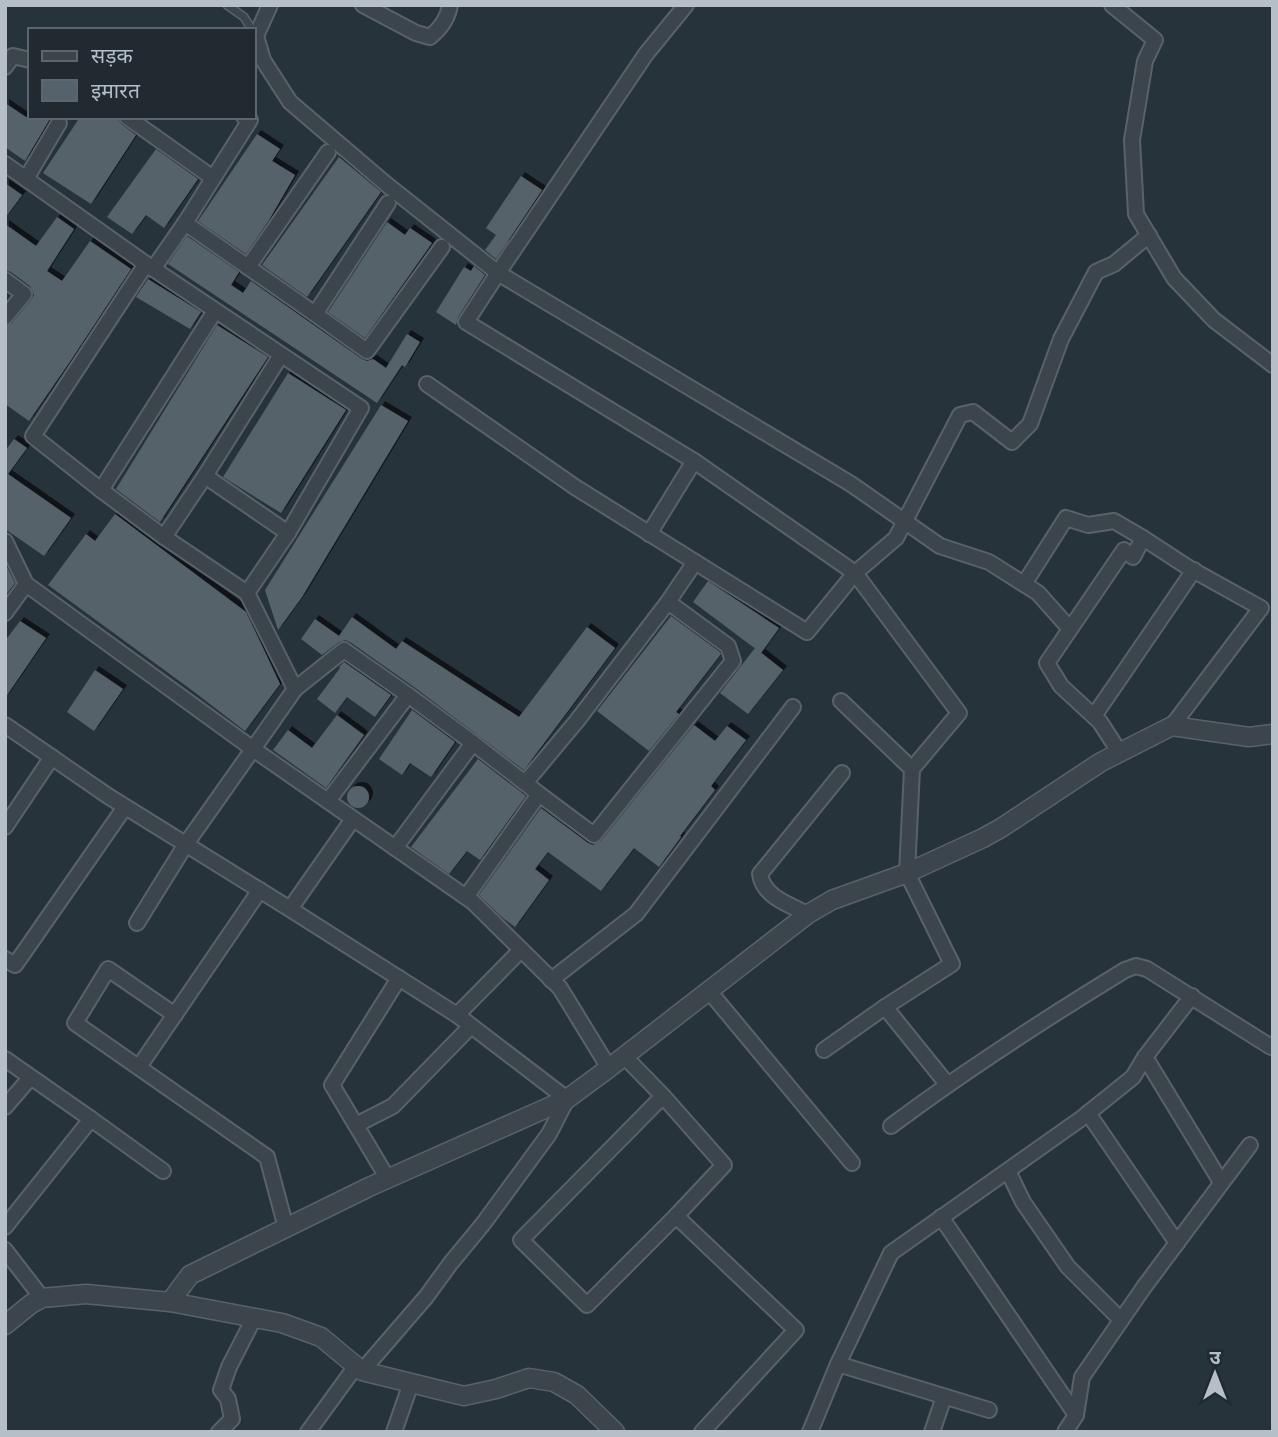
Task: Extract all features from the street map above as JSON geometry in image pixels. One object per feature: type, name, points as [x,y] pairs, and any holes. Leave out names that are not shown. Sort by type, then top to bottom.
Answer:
[{"type":"street","points":[[256,30],[270,5]]},
{"type":"street","points":[[365,6],[416,33],[430,37],[448,14],[450,5]]},
{"type":"street","points":[[686,5],[646,54],[466,322],[694,461],[855,573],[959,713],[912,769],[907,873],[952,964],[824,1050]]},
{"type":"street","points":[[1112,5],[1155,40],[1145,61],[1132,140],[1136,214],[1174,278],[1214,320],[1273,366]]},
{"type":"street","points":[[256,39],[263,60],[290,102],[386,184],[498,273],[839,477],[940,546],[989,562],[1038,593],[1070,629]]},
{"type":"street","points":[[5,67],[13,55],[28,59]]},
{"type":"street","points":[[130,119],[213,178]]},
{"type":"street","points":[[248,119],[250,120],[185,223],[149,267],[33,436],[164,537],[247,593],[295,689]]},
{"type":"street","points":[[26,179],[60,123]]},
{"type":"street","points":[[248,267],[328,152]]},
{"type":"street","points":[[5,164],[149,267],[361,408],[288,533],[247,593]]},
{"type":"street","points":[[315,314],[388,202]]},
{"type":"street","points":[[185,223],[367,351],[442,247]]},
{"type":"street","points":[[427,384],[575,488],[807,632],[855,573],[896,538],[960,415],[973,412],[1012,442],[1030,424],[1061,339],[1096,272],[1114,264],[1149,235]]},
{"type":"street","points":[[5,280],[24,294],[5,317]]},
{"type":"street","points":[[101,490],[215,311]]},
{"type":"street","points":[[164,537],[281,355]]},
{"type":"street","points":[[649,534],[694,461]]},
{"type":"street","points":[[205,476],[288,533]]},
{"type":"street","points":[[170,1302],[190,1275],[369,1186],[567,1099],[808,914],[832,900],[907,873],[983,838],[1101,762],[1172,726],[1261,608],[1114,521],[1088,525],[1066,518],[1024,584]]},
{"type":"street","points":[[1120,753],[1100,722],[1061,686],[1047,663],[1124,550],[1133,557],[1143,538]]},
{"type":"street","points":[[5,541],[26,584],[253,749],[473,902],[560,988],[609,1068]]},
{"type":"street","points":[[525,783],[576,722],[668,602],[695,562]]},
{"type":"street","points":[[1094,716],[1194,570]]},
{"type":"street","points":[[5,613],[26,584]]},
{"type":"street","points":[[137,923],[186,844],[295,689],[344,650],[594,835],[733,662],[728,646],[668,602]]},
{"type":"street","points":[[328,801],[408,695]]},
{"type":"street","points":[[841,701],[912,769]]},
{"type":"street","points":[[551,980],[636,914],[793,707]]},
{"type":"street","points":[[5,724],[125,807],[457,1015],[567,1099]]},
{"type":"street","points":[[1172,726],[1249,737],[1273,734]]},
{"type":"street","points":[[395,848],[473,743]]},
{"type":"street","points":[[5,827],[52,757]]},
{"type":"street","points":[[808,914],[769,893],[761,882],[760,874],[842,773]]},
{"type":"street","points":[[466,897],[539,794]]},
{"type":"street","points":[[5,959],[15,965],[125,807]]},
{"type":"street","points":[[290,909],[353,820]]},
{"type":"street","points":[[139,1067],[260,890]]},
{"type":"street","points":[[457,1015],[521,950]]},
{"type":"street","points":[[891,1126],[1025,1031],[1125,970],[1136,966],[1147,969],[1272,1046]]},
{"type":"street","points":[[175,1015],[108,969],[75,1023],[267,1157],[286,1228]]},
{"type":"street","points":[[388,1179],[332,1085],[399,978]]},
{"type":"street","points":[[709,991],[852,1163]]},
{"type":"street","points":[[810,1432],[838,1364],[891,1253],[1088,1113],[1133,1077],[1192,996]]},
{"type":"street","points":[[885,1007],[947,1084]]},
{"type":"street","points":[[356,1125],[393,1106],[471,1026]]},
{"type":"street","points":[[624,1056],[663,1096],[724,1165],[587,1305],[521,1240],[663,1096]]},
{"type":"street","points":[[1145,1057],[1222,1182]]},
{"type":"street","points":[[5,1059],[163,1171]]},
{"type":"street","points":[[5,1107],[30,1078]]},
{"type":"street","points":[[308,1432],[359,1368],[426,1297],[483,1224],[549,1134],[567,1099]]},
{"type":"street","points":[[1088,1113],[1177,1242]]},
{"type":"street","points":[[5,1227],[91,1119]]},
{"type":"street","points":[[1065,1432],[1076,1415],[1083,1377],[1177,1242],[1250,1145]]},
{"type":"street","points":[[1008,1171],[1023,1202],[1068,1268],[1121,1320]]},
{"type":"street","points":[[676,1216],[796,1330],[702,1432]]},
{"type":"street","points":[[941,1217],[1076,1415]]},
{"type":"street","points":[[5,1250],[42,1298]]},
{"type":"street","points":[[5,1325],[42,1298],[86,1294],[170,1302],[282,1323],[321,1337],[359,1368],[464,1396],[528,1378],[554,1382],[577,1395],[615,1432]]},
{"type":"street","points":[[219,1432],[232,1419],[228,1399],[221,1390],[229,1367],[254,1318]]},
{"type":"street","points":[[838,1364],[989,1410]]},
{"type":"street","points":[[394,1432],[411,1383]]},
{"type":"street","points":[[932,1432],[944,1397]]},
{"type":"lane","points":[[227,5],[244,17],[251,28]]},
{"type":"building","points":[[5,103],[28,119],[50,119],[25,161],[5,147]]},
{"type":"building","points":[[79,119],[117,119],[136,135],[91,204],[43,173]]},
{"type":"building","points":[[257,134],[280,149],[272,161],[295,175],[246,254],[198,221]]},
{"type":"building","points":[[156,149],[198,179],[164,228],[146,215],[132,234],[107,217]]},
{"type":"building","points":[[339,157],[381,192],[307,297],[262,265]]},
{"type":"building","points":[[521,176],[542,190],[496,259],[485,250],[496,235],[486,228]]},
{"type":"building","points":[[5,183],[22,195],[5,218]]},
{"type":"building","points":[[57,217],[74,229],[47,271],[62,281],[90,241],[131,269],[29,421],[5,404],[5,326],[12,323],[34,295],[30,286],[5,270],[5,224],[36,246]]},
{"type":"building","points":[[387,222],[405,235],[410,228],[432,243],[365,338],[328,312]]},
{"type":"building","points":[[187,236],[239,272],[231,285],[243,293],[251,281],[362,359],[373,359],[386,368],[407,334],[420,342],[405,367],[402,365],[377,403],[168,264]]},
{"type":"building","points":[[474,266],[485,275],[458,317],[456,325],[436,312],[464,267],[471,271]]},
{"type":"building","points":[[148,279],[201,312],[190,329],[136,297]]},
{"type":"building","points":[[217,325],[268,357],[160,522],[116,489]]},
{"type":"building","points":[[288,373],[346,410],[281,513],[223,477]]},
{"type":"building","points":[[381,405],[408,421],[302,597],[278,630],[265,590]]},
{"type":"building","points":[[14,439],[27,448],[8,474],[71,518],[44,556],[5,529],[5,451]]},
{"type":"building","points":[[115,514],[246,612],[280,684],[245,731],[48,585],[86,534],[95,541]]},
{"type":"building","points":[[5,563],[15,583],[5,596]]},
{"type":"building","points":[[708,581],[779,628],[761,653],[693,602]]},
{"type":"building","points":[[671,616],[721,654],[649,751],[597,711]]},
{"type":"building","points":[[352,617],[396,649],[402,641],[519,717],[587,627],[615,648],[524,770],[350,642],[339,642],[322,655],[301,639],[315,619],[339,636]]},
{"type":"building","points":[[20,621],[46,638],[5,698],[5,641]]},
{"type":"building","points":[[755,648],[783,670],[748,714],[720,693]]},
{"type":"building","points":[[344,662],[391,695],[375,717],[347,697],[335,713],[317,699]]},
{"type":"building","points":[[95,670],[123,689],[94,731],[67,712]]},
{"type":"building","points":[[412,710],[455,742],[431,777],[410,763],[402,775],[379,759]]},
{"type":"building","points":[[337,715],[364,735],[326,788],[273,750],[288,730],[312,748]]},
{"type":"building","points":[[694,725],[715,741],[727,726],[746,740],[711,786],[715,790],[659,867],[634,848],[601,891],[548,852],[535,869],[549,880],[515,927],[479,895],[541,808],[588,843],[593,845],[601,841]]},
{"type":"building","points":[[478,759],[526,796],[480,860],[467,851],[449,874],[411,847]]},
{"type":"building","points":[[354,786],[362,786],[369,793],[369,801],[362,808],[354,808],[347,801],[347,793]]}]
